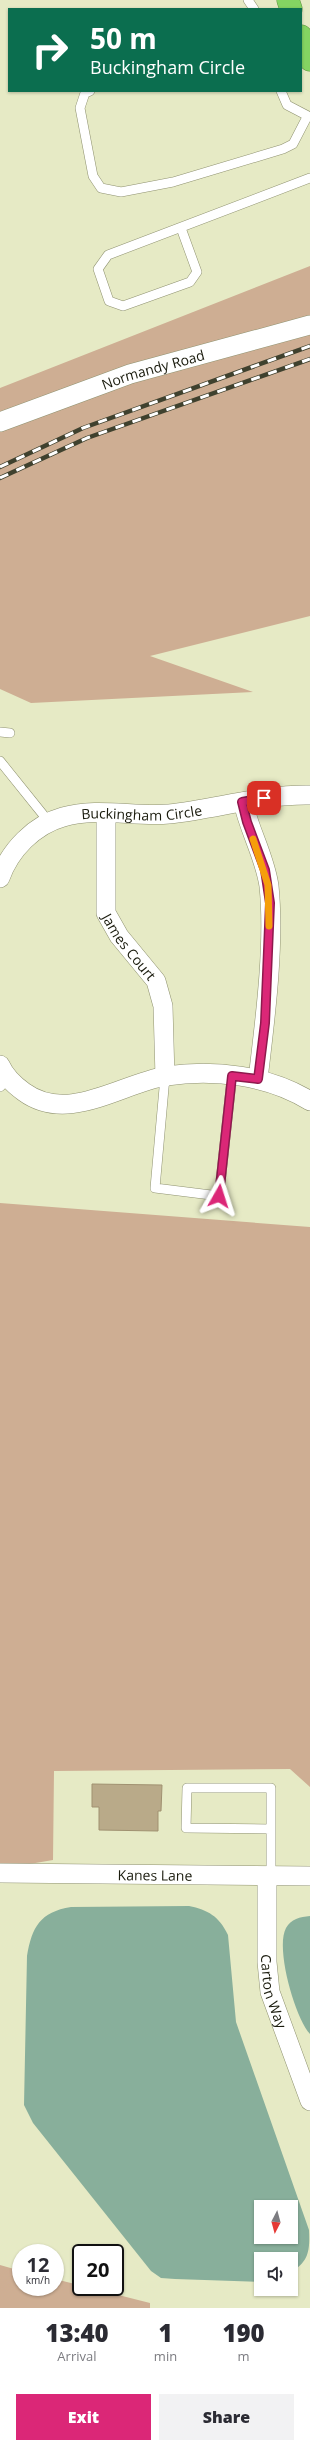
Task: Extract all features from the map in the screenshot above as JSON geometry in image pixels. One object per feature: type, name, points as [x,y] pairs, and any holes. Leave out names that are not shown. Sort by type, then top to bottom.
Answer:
[{"type":"highway","points":[[302,39],[310,60]]},
{"type":"street","name":"Normandy Road","points":[[0,422],[130,374],[310,325]]},
{"type":"street","name":"Buckingham Circle","points":[[2,866],[24,841],[50,822],[63,817],[83,813],[167,814],[274,797],[310,795]]},
{"type":"street","points":[[242,802],[247,822],[265,870],[270,903],[265,1023],[258,1079]]},
{"type":"street","name":"James Court","points":[[106,814],[106,913],[119,936],[147,967],[156,981],[161,995],[165,1077]]},
{"type":"street","points":[[3,1076],[30,1097],[57,1104],[85,1102],[136,1084],[165,1077],[192,1074],[258,1079],[294,1092],[310,1101]]},
{"type":"street","name":"Kanes Lane","points":[[0,1873],[310,1876]]},
{"type":"street","name":"Carton Way","points":[[269,1876],[267,1962],[270,1992],[310,2101]]},
{"type":"lane","points":[[88,92],[85,93],[80,108],[93,176],[101,188],[121,192],[173,182],[283,149],[293,144],[308,117],[287,105],[281,92]]},
{"type":"lane","points":[[180,228],[197,272],[190,282],[123,306],[109,301],[98,269],[108,255],[310,178]]},
{"type":"lane","points":[[0,732],[10,733]]},
{"type":"lane","points":[[0,761],[50,822]]},
{"type":"lane","points":[[165,1077],[155,1188],[219,1196],[232,1076]]},
{"type":"lane","points":[[269,1876],[271,1829],[271,1788],[187,1788],[186,1828],[271,1829]]},
{"type":"shaded area","points":[[310,266],[310,616],[150,656],[253,692],[31,703],[0,689],[0,388]]},
{"type":"shaded area","points":[[0,1203],[310,1227],[310,1787],[290,1769],[54,1771],[53,1860],[0,1869]]},
{"type":"shaded area","points":[[189,1906],[212,1915],[225,1928],[228,1935],[236,2022],[309,2230],[307,2255],[305,2260],[298,2267],[298,2252],[254,2252],[254,2282],[161,2278],[151,2271],[33,2123],[24,2105],[27,1956],[32,1937],[39,1922],[60,1909],[71,1907]]},
{"type":"shaded area","points":[[310,1916],[310,2034],[298,2014],[288,1982],[283,1951],[283,1938],[286,1928],[290,1922]]},
{"type":"shaded area","points":[[0,2265],[12,2268],[12,2296],[64,2296],[64,2281],[72,2283],[72,2296],[122,2296],[150,2303],[150,2308],[0,2308]]},
{"type":"building","points":[[92,1784],[162,1785],[161,1811],[158,1811],[158,1831],[99,1830],[99,1807],[92,1807]]},
{"type":"railway","points":[[0,467],[83,428],[310,346]]},
{"type":"railway","points":[[0,478],[87,438],[310,359]]},
{"type":"slow traffic","points":[[253,839],[265,870],[268,885],[270,903],[269,926]]},
{"type":"route","points":[[219,1196],[232,1076],[258,1079],[265,1023],[270,903],[265,870],[247,822],[242,802],[264,798]]}]
